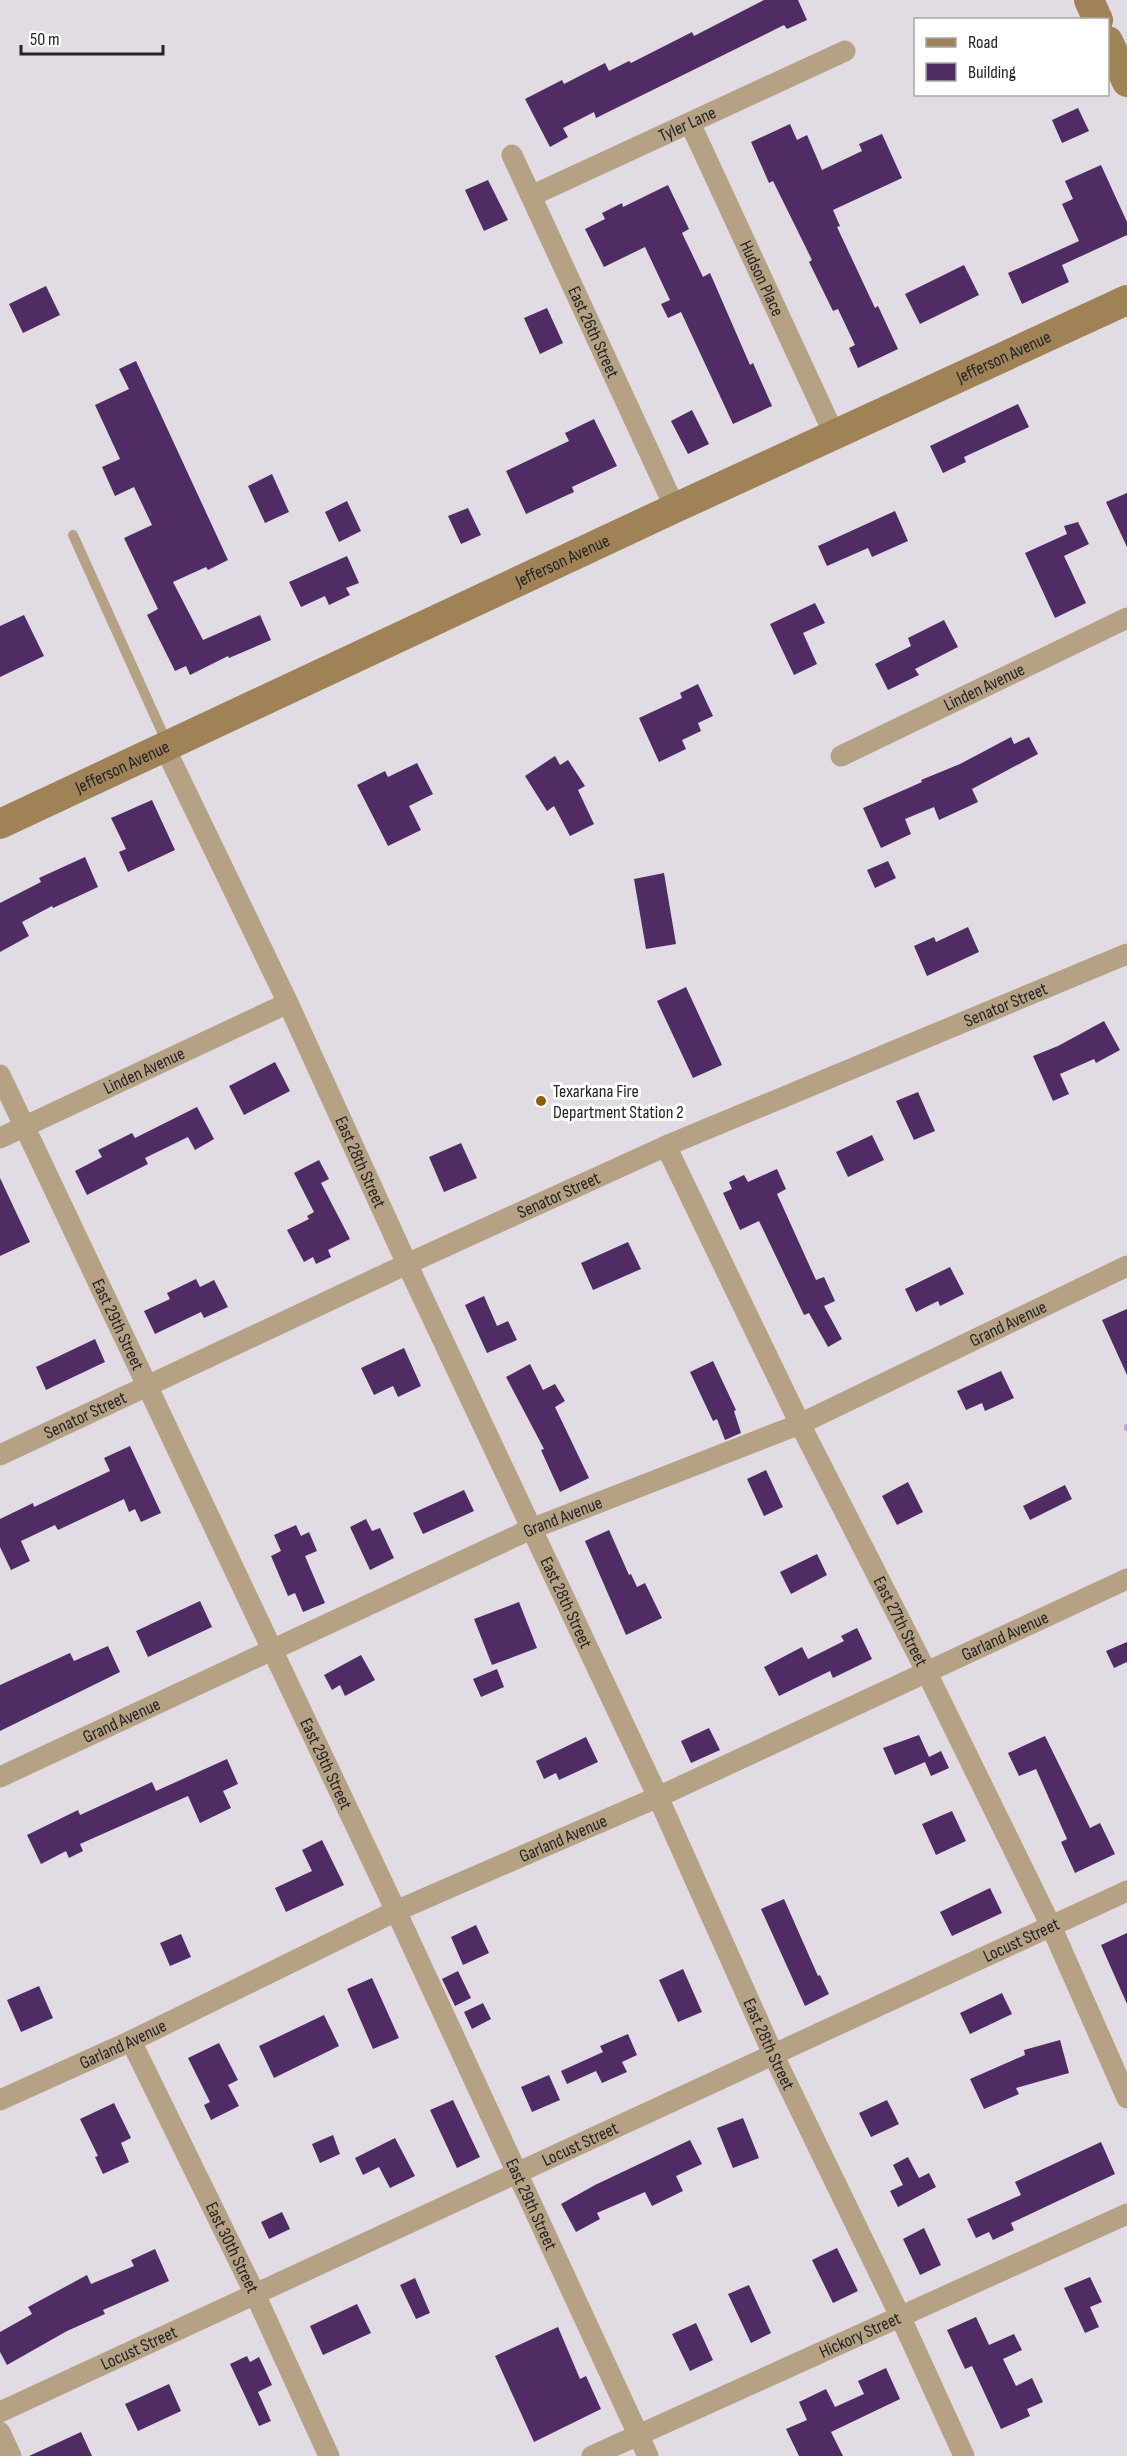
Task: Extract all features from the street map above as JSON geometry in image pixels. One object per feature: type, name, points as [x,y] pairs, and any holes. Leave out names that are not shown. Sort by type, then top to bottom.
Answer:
[{"type":"main road","points":[[1089,0],[1097,18]]},
{"type":"main road","points":[[1109,44],[1127,82]]},
{"type":"main road","name":"Jefferson Avenue","points":[[0,824],[167,748],[834,434],[1127,300]]},
{"type":"street","name":"Tyler Lane","points":[[531,196],[845,51]]},
{"type":"street","name":"Hudson Place","points":[[690,123],[834,434]]},
{"type":"street","name":"East 26th Street","points":[[512,155],[675,508]]},
{"type":"street","name":"Linden Avenue","points":[[841,756],[1127,618]]},
{"type":"street","name":"East 28th Street","points":[[167,748],[658,1797],[773,2054],[900,2316],[964,2456]]},
{"type":"street","name":"Senator Street","points":[[0,1455],[407,1264],[666,1146],[1127,954]]},
{"type":"street","name":"Linden Avenue","points":[[0,1138],[288,1003]]},
{"type":"street","name":"East 29th Street","points":[[0,1075],[396,1911],[515,2174],[648,2456]]},
{"type":"street","name":"East 27th Street","points":[[666,1146],[800,1424],[927,1673],[1051,1926],[1127,2098]]},
{"type":"street","name":"Grand Avenue","points":[[0,1777],[531,1529],[800,1424],[1127,1266]]},
{"type":"street","name":"Garland Avenue","points":[[0,2100],[131,2041],[396,1911],[658,1797],[1127,1579]]},
{"type":"street","name":"Locust Street","points":[[0,2412],[1127,1891]]},
{"type":"street","name":"East 30th Street","points":[[131,2041],[255,2294],[329,2456]]},
{"type":"street","name":"Hickory Street","points":[[592,2456],[1127,2214]]},
{"type":"street","points":[[0,2432],[11,2456]]},
{"type":"lane","points":[[74,535],[167,748]]},
{"type":"building","points":[[764,0],[798,0],[807,20],[787,29],[784,25],[596,118],[594,112],[563,128],[568,137],[550,147],[525,99],[562,80],[564,84],[605,63],[609,71],[629,61],[631,63],[692,32],[694,36]]},
{"type":"building","points":[[1078,108],[1089,131],[1062,143],[1052,120]]},
{"type":"building","points":[[790,124],[797,140],[807,135],[822,170],[862,151],[859,144],[882,134],[902,178],[833,210],[840,226],[837,227],[875,308],[878,306],[898,349],[858,368],[849,348],[855,345],[838,309],[833,311],[809,262],[812,260],[773,181],[769,183],[751,142]]},
{"type":"building","points":[[1101,165],[1127,222],[1127,235],[1062,265],[1069,282],[1022,304],[1008,273],[1079,241],[1062,204],[1073,199],[1065,181]]},
{"type":"building","points":[[488,180],[508,220],[484,231],[465,190]]},
{"type":"building","points":[[668,185],[689,229],[682,233],[703,277],[710,273],[750,365],[753,363],[772,406],[733,424],[681,312],[668,318],[661,304],[670,300],[645,247],[604,267],[585,229],[605,219],[602,213],[622,203],[623,207]]},
{"type":"building","points":[[964,265],[979,295],[920,324],[905,294]]},
{"type":"building","points":[[46,286],[60,315],[23,333],[9,304]]},
{"type":"building","points":[[547,308],[563,343],[540,354],[524,318]]},
{"type":"building","points":[[136,361],[228,560],[208,570],[206,567],[173,582],[203,640],[260,615],[271,640],[229,658],[228,656],[190,675],[186,666],[175,671],[147,615],[158,609],[124,538],[152,525],[134,487],[115,496],[102,467],[120,459],[95,405],[129,389],[119,369]]},
{"type":"building","points":[[1018,404],[1029,427],[964,457],[966,462],[943,473],[930,446]]},
{"type":"building","points":[[692,410],[709,444],[688,454],[671,421]]},
{"type":"building","points":[[594,419],[617,466],[572,487],[574,492],[526,514],[506,471],[569,441],[565,433]]},
{"type":"building","points":[[272,474],[289,512],[265,523],[248,486]]},
{"type":"building","points":[[1127,493],[1127,547],[1106,502]]},
{"type":"building","points":[[347,501],[361,531],[339,542],[325,512]]},
{"type":"building","points":[[468,508],[481,535],[461,544],[448,516]]},
{"type":"building","points":[[895,511],[908,541],[872,557],[868,548],[827,566],[818,546]]},
{"type":"building","points":[[1078,522],[1089,544],[1064,556],[1086,603],[1055,618],[1025,553],[1067,534],[1064,526]]},
{"type":"building","points":[[347,556],[359,583],[346,588],[350,595],[329,605],[325,596],[301,607],[289,582]]},
{"type":"building","points":[[815,603],[825,623],[803,633],[817,664],[794,675],[770,624]]},
{"type":"building","points":[[24,615],[44,656],[0,677],[0,626]]},
{"type":"building","points":[[944,620],[958,647],[915,669],[919,675],[888,690],[875,664],[911,646],[908,638]]},
{"type":"building","points":[[698,684],[713,716],[698,723],[701,731],[682,740],[686,749],[659,762],[639,718],[682,698],[680,693]]},
{"type":"building","points":[[1011,737],[1014,744],[1029,737],[1038,754],[972,789],[978,802],[939,820],[934,807],[905,819],[911,834],[881,848],[863,808],[960,764]]},
{"type":"building","points":[[555,756],[560,765],[568,760],[585,786],[578,790],[594,824],[570,836],[554,806],[547,811],[525,776]]},
{"type":"building","points":[[417,763],[433,794],[409,806],[421,830],[388,846],[357,785],[385,771],[388,777]]},
{"type":"building","points":[[152,800],[175,850],[128,872],[119,852],[126,849],[111,818]]},
{"type":"building","points":[[85,857],[98,887],[53,908],[52,906],[22,922],[29,936],[0,952],[0,903],[41,882],[39,878]]},
{"type":"building","points":[[888,861],[896,878],[875,888],[867,870]]},
{"type":"building","points":[[664,873],[676,944],[646,949],[634,879]]},
{"type":"building","points":[[968,927],[979,952],[927,976],[914,946],[934,937],[936,942]]},
{"type":"building","points":[[686,987],[722,1065],[693,1078],[657,1001]]},
{"type":"building","points":[[1104,1021],[1120,1050],[1096,1063],[1094,1059],[1060,1074],[1069,1094],[1053,1101],[1033,1056],[1058,1046]]},
{"type":"building","points":[[275,1062],[290,1091],[244,1115],[229,1086]]},
{"type":"building","points":[[918,1092],[935,1131],[914,1140],[896,1101]]},
{"type":"building","points":[[197,1107],[214,1139],[195,1150],[188,1137],[145,1158],[148,1164],[87,1195],[75,1171],[102,1157],[98,1150],[132,1133],[135,1138]]},
{"type":"building","points":[[872,1135],[884,1160],[848,1177],[836,1152]]},
{"type":"building","points":[[461,1143],[477,1178],[444,1192],[429,1157]]},
{"type":"building","points":[[319,1160],[329,1179],[321,1183],[350,1239],[328,1250],[331,1257],[316,1264],[313,1257],[304,1262],[287,1230],[309,1219],[307,1216],[314,1212],[294,1173]]},
{"type":"building","points":[[777,1169],[786,1189],[777,1194],[816,1280],[824,1277],[835,1301],[824,1306],[842,1339],[828,1347],[809,1313],[804,1315],[759,1221],[740,1230],[723,1193],[732,1189],[729,1182],[744,1175],[748,1182]]},
{"type":"building","points":[[0,1178],[30,1242],[0,1256]]},
{"type":"building","points":[[628,1242],[641,1269],[593,1290],[581,1263]]},
{"type":"building","points":[[950,1267],[964,1294],[940,1306],[938,1301],[916,1312],[905,1289]]},
{"type":"building","points":[[196,1279],[200,1287],[214,1280],[228,1307],[204,1318],[201,1312],[155,1334],[144,1311],[170,1299],[167,1293]]},
{"type":"building","points":[[484,1296],[497,1326],[508,1321],[517,1340],[487,1353],[465,1305]]},
{"type":"building","points":[[1127,1309],[1127,1375],[1102,1320]]},
{"type":"building","points":[[95,1339],[105,1362],[46,1390],[36,1367]]},
{"type":"building","points":[[404,1348],[421,1386],[398,1397],[393,1386],[374,1395],[361,1368]]},
{"type":"building","points":[[713,1361],[736,1410],[734,1411],[741,1433],[725,1440],[717,1419],[713,1421],[690,1372]]},
{"type":"building","points":[[530,1364],[543,1390],[555,1384],[565,1401],[555,1407],[589,1478],[560,1492],[541,1450],[544,1449],[506,1377]]},
{"type":"building","points":[[1001,1371],[1014,1398],[985,1411],[982,1403],[966,1410],[957,1391]]},
{"type":"building","points":[[130,1446],[161,1513],[141,1522],[135,1509],[129,1512],[124,1499],[58,1530],[55,1525],[21,1541],[30,1561],[11,1570],[0,1547],[0,1519],[33,1503],[34,1507],[110,1471],[104,1458]]},
{"type":"building","points":[[766,1470],[783,1507],[764,1516],[747,1479]]},
{"type":"building","points":[[908,1482],[923,1512],[897,1525],[882,1496]]},
{"type":"building","points":[[1065,1485],[1072,1499],[1030,1520],[1023,1506]]},
{"type":"building","points":[[464,1490],[474,1511],[423,1534],[413,1513]]},
{"type":"building","points":[[366,1519],[372,1531],[380,1528],[394,1558],[370,1570],[350,1527]]},
{"type":"building","points":[[296,1525],[301,1536],[309,1532],[317,1551],[305,1556],[325,1603],[303,1612],[295,1593],[288,1596],[271,1556],[281,1551],[274,1535]]},
{"type":"building","points":[[609,1530],[629,1575],[631,1574],[637,1587],[645,1583],[662,1618],[626,1635],[585,1541]]},
{"type":"building","points":[[817,1554],[827,1575],[791,1594],[780,1572]]},
{"type":"building","points":[[200,1601],[212,1627],[148,1657],[136,1631]]},
{"type":"building","points":[[519,1602],[537,1648],[492,1665],[474,1619]]},
{"type":"building","points":[[857,1628],[872,1659],[833,1678],[830,1671],[779,1696],[764,1667],[802,1647],[808,1659],[844,1641],[841,1636]]},
{"type":"building","points":[[1127,1642],[1127,1662],[1114,1668],[1106,1651]]},
{"type":"building","points":[[108,1646],[120,1672],[0,1731],[0,1685],[70,1653],[74,1661]]},
{"type":"building","points":[[361,1655],[375,1680],[345,1696],[340,1685],[332,1690],[324,1675]]},
{"type":"building","points":[[497,1669],[504,1687],[481,1697],[473,1679]]},
{"type":"building","points":[[709,1728],[720,1750],[691,1763],[681,1741]]},
{"type":"building","points":[[919,1735],[929,1757],[941,1751],[949,1768],[931,1776],[925,1762],[895,1775],[883,1748]]},
{"type":"building","points":[[1045,1736],[1090,1828],[1100,1823],[1115,1854],[1075,1873],[1061,1842],[1067,1839],[1036,1769],[1019,1776],[1008,1753]]},
{"type":"building","points":[[586,1737],[598,1762],[559,1780],[556,1773],[544,1779],[536,1761]]},
{"type":"building","points":[[227,1759],[238,1784],[223,1791],[231,1808],[200,1823],[188,1796],[80,1844],[83,1851],[69,1858],[66,1851],[41,1864],[27,1835],[78,1810],[80,1815],[152,1782],[156,1791]]},
{"type":"building","points":[[952,1811],[966,1841],[936,1855],[922,1824]]},
{"type":"building","points":[[322,1840],[344,1885],[286,1912],[275,1888],[312,1871],[302,1850]]},
{"type":"building","points":[[990,1888],[1002,1913],[952,1936],[940,1912]]},
{"type":"building","points":[[784,1899],[818,1976],[820,1975],[829,1994],[805,2006],[761,1909]]},
{"type":"building","points":[[476,1925],[489,1953],[463,1965],[451,1937]]},
{"type":"building","points":[[1127,1933],[1127,2004],[1101,1945]]},
{"type":"building","points":[[181,1934],[191,1957],[170,1966],[160,1943]]},
{"type":"building","points":[[683,1969],[702,2012],[678,2022],[659,1980]]},
{"type":"building","points":[[458,1971],[471,1998],[455,2006],[442,1979]]},
{"type":"building","points":[[372,1978],[399,2038],[373,2049],[347,1989]]},
{"type":"building","points":[[39,1986],[53,2018],[21,2032],[7,2000]]},
{"type":"building","points":[[1002,1993],[1012,2014],[970,2034],[960,2013]]},
{"type":"building","points":[[483,2003],[491,2019],[472,2029],[464,2012]]},
{"type":"building","points":[[324,2015],[339,2046],[274,2078],[259,2046]]},
{"type":"building","points":[[628,2034],[637,2055],[622,2062],[627,2072],[602,2083],[596,2071],[567,2084],[561,2071],[603,2052],[600,2046]]},
{"type":"building","points":[[1060,2040],[1069,2073],[1016,2088],[1019,2094],[984,2109],[970,2079],[1025,2055],[1024,2050]]},
{"type":"building","points":[[219,2043],[238,2080],[228,2085],[239,2106],[211,2120],[204,2105],[210,2102],[188,2058]]},
{"type":"building","points":[[549,2075],[560,2100],[532,2112],[521,2087]]},
{"type":"building","points":[[453,2100],[480,2157],[457,2168],[430,2110]]},
{"type":"building","points":[[887,2100],[899,2124],[871,2137],[859,2113]]},
{"type":"building","points":[[114,2103],[131,2138],[121,2143],[129,2162],[103,2174],[95,2157],[98,2156],[80,2119]]},
{"type":"building","points":[[743,2118],[759,2158],[733,2168],[717,2128]]},
{"type":"building","points":[[333,2135],[340,2154],[320,2163],[312,2144]]},
{"type":"building","points":[[395,2138],[415,2176],[390,2188],[379,2167],[363,2175],[355,2158]]},
{"type":"building","points":[[690,2140],[702,2164],[676,2176],[683,2191],[652,2206],[645,2192],[597,2213],[600,2219],[576,2232],[561,2204],[595,2185]]},
{"type":"building","points":[[1101,2142],[1115,2174],[1011,2223],[1014,2230],[993,2240],[989,2232],[976,2238],[967,2219],[1021,2195],[1015,2182]]},
{"type":"building","points":[[908,2157],[919,2178],[929,2173],[936,2187],[898,2207],[890,2191],[903,2185],[893,2165]]},
{"type":"building","points":[[282,2212],[290,2229],[269,2239],[261,2222]]},
{"type":"building","points":[[924,2228],[941,2265],[920,2275],[903,2239]]},
{"type":"building","points":[[837,2248],[858,2291],[833,2303],[812,2260]]},
{"type":"building","points":[[155,2249],[169,2281],[103,2310],[105,2314],[67,2331],[7,2365],[0,2352],[0,2332],[32,2314],[28,2307],[87,2275],[91,2284],[134,2266],[131,2260]]},
{"type":"building","points":[[1090,2277],[1102,2302],[1090,2307],[1099,2327],[1085,2333],[1064,2288]]},
{"type":"building","points":[[415,2278],[430,2313],[416,2319],[400,2285]]},
{"type":"building","points":[[749,2285],[771,2333],[751,2343],[728,2294]]},
{"type":"building","points":[[357,2304],[371,2333],[323,2355],[310,2326]]},
{"type":"building","points":[[976,2317],[989,2345],[1014,2334],[1022,2350],[1003,2359],[1016,2386],[1032,2378],[1043,2402],[1027,2409],[1030,2416],[1001,2429],[972,2366],[965,2369],[947,2330]]},
{"type":"building","points":[[696,2323],[713,2360],[690,2371],[672,2334]]},
{"type":"building","points":[[558,2327],[580,2379],[586,2376],[601,2409],[534,2442],[495,2356]]},
{"type":"building","points":[[247,2356],[250,2362],[259,2357],[272,2385],[258,2392],[271,2421],[259,2426],[230,2364]]},
{"type":"building","points":[[886,2368],[900,2399],[831,2432],[843,2456],[799,2456],[786,2429],[807,2420],[799,2402],[826,2389],[835,2407],[864,2394],[858,2381]]},
{"type":"building","points":[[169,2384],[181,2411],[138,2431],[125,2404]]},
{"type":"building","points":[[81,2432],[92,2456],[29,2456]]},
{"type":"place","name":"Texarkana Fire Department Station 2","points":[[541,1101]]}]
